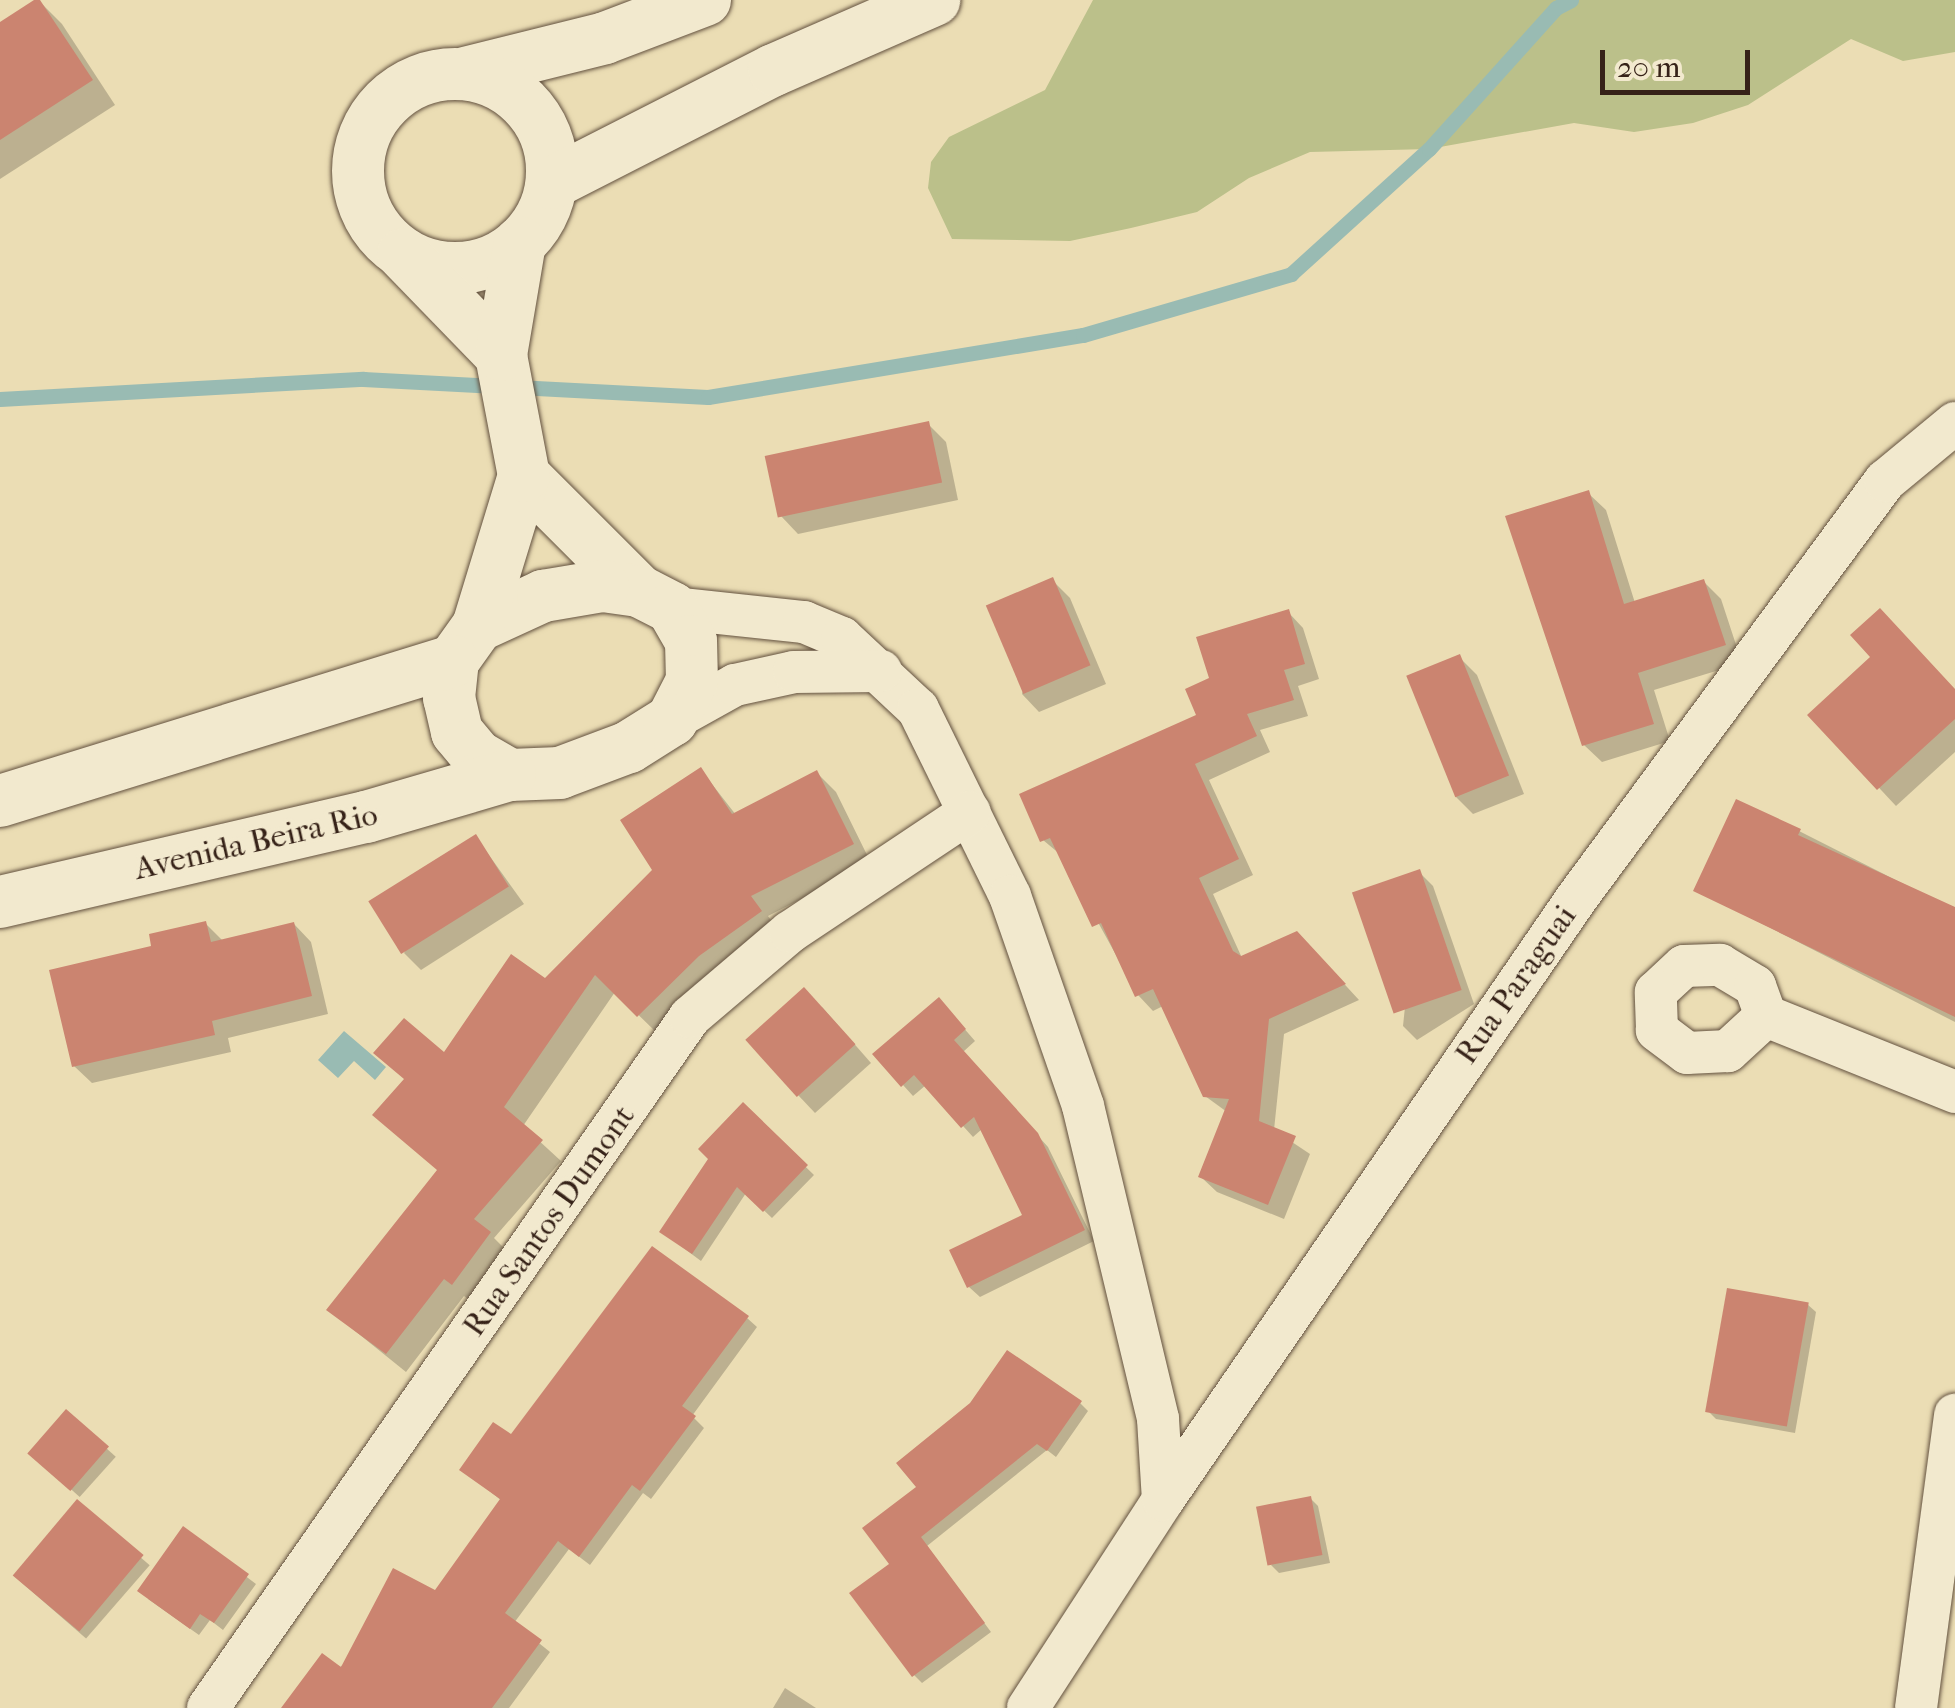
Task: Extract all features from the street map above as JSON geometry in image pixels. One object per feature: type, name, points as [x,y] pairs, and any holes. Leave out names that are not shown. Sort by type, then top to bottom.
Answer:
[{"type":"street","points":[[501,357],[378,231],[361,202],[358,154],[378,110],[417,80],[465,73],[605,38],[705,0]]},
{"type":"street","points":[[552,183],[774,70],[934,0]]},
{"type":"street","points":[[403,254],[442,268],[484,264],[520,244],[542,216],[552,183],[550,144],[532,110],[502,85],[465,73]]},
{"type":"street","points":[[520,244],[501,357],[524,472],[449,698],[458,732],[477,756],[510,775],[560,773],[629,747],[735,685],[794,672],[881,671]]},
{"type":"street","name":"Rua Paraguai","points":[[1028,1708],[1163,1500],[1576,899],[1884,481],[1955,422]]},
{"type":"street","points":[[524,472],[655,599],[691,640],[692,682],[672,720]]},
{"type":"street","points":[[0,800],[465,644],[543,596],[603,586],[655,599],[804,622],[842,638],[918,708],[1016,912],[1082,1106],[1158,1418],[1163,1500]]},
{"type":"street","name":"Avenida Beira Rio","points":[[0,902],[366,817],[510,775]]},
{"type":"street","name":"Rua Santos Dumont","points":[[208,1708],[690,1017],[790,932],[970,812]]},
{"type":"street","points":[[1766,1016],[1955,1092]]},
{"type":"street","points":[[1916,1708],[1955,1415]]},
{"type":"green space","points":[[1093,0],[1955,0],[1955,52],[1903,61],[1851,39],[1748,105],[1693,123],[1634,132],[1574,123],[1429,149],[1310,152],[1249,178],[1197,212],[1070,241],[952,239],[928,188],[931,162],[949,137],[1045,90]]},
{"type":"water","points":[[344,1031],[386,1067],[375,1080],[354,1061],[338,1078],[318,1060]]},
{"type":"building","points":[[40,0],[93,80],[0,140],[0,22]]},
{"type":"building","points":[[929,421],[942,483],[778,518],[765,456]]},
{"type":"building","points":[[1589,490],[1624,604],[1704,579],[1726,645],[1638,673],[1654,724],[1582,746],[1505,516]]},
{"type":"building","points":[[1053,577],[1091,665],[1023,694],[986,606]]},
{"type":"building","points":[[1880,608],[1955,689],[1955,719],[1877,790],[1807,715],[1870,657],[1850,635]]},
{"type":"building","points":[[1289,609],[1305,664],[1284,670],[1294,700],[1247,714],[1257,736],[1195,764],[1239,859],[1199,878],[1233,951],[1241,956],[1297,931],[1346,984],[1269,1019],[1259,1121],[1296,1136],[1268,1205],[1198,1177],[1229,1099],[1203,1097],[1153,989],[1135,997],[1101,923],[1092,927],[1050,838],[1040,842],[1019,794],[1196,715],[1185,689],[1209,678],[1196,637]]},
{"type":"building","points":[[1460,654],[1509,775],[1455,797],[1406,676]]},
{"type":"building","points":[[701,767],[732,814],[817,770],[854,844],[751,896],[762,911],[699,956],[637,1017],[595,975],[504,1107],[543,1140],[474,1219],[491,1232],[452,1285],[444,1279],[386,1354],[326,1310],[437,1170],[372,1115],[404,1079],[373,1053],[404,1018],[444,1052],[511,954],[545,978],[652,870],[620,820]]},
{"type":"building","points":[[1736,799],[1801,829],[1798,835],[1955,907],[1955,1017],[1693,891]]},
{"type":"building","points":[[476,834],[509,887],[401,954],[368,901]]},
{"type":"building","points":[[1420,869],[1462,990],[1394,1013],[1352,892]]},
{"type":"building","points":[[206,921],[211,942],[294,922],[312,996],[212,1021],[215,1035],[72,1067],[49,970],[151,946],[149,934]]},
{"type":"building","points":[[804,987],[856,1044],[797,1097],[745,1040]]},
{"type":"building","points":[[939,997],[966,1029],[954,1040],[1038,1133],[1085,1230],[967,1288],[949,1250],[1022,1215],[974,1117],[961,1128],[914,1075],[901,1087],[872,1054]]},
{"type":"building","points":[[743,1102],[808,1165],[763,1212],[737,1187],[692,1254],[659,1232],[708,1159],[698,1149]]},
{"type":"building","points":[[652,1246],[749,1316],[682,1406],[696,1416],[640,1491],[632,1485],[579,1557],[558,1541],[505,1613],[542,1640],[492,1708],[281,1708],[322,1653],[341,1667],[393,1568],[435,1590],[500,1499],[459,1470],[493,1422],[511,1434]]},
{"type":"building","points":[[1727,1288],[1809,1302],[1787,1426],[1705,1412]]},
{"type":"building","points":[[1007,1350],[1082,1401],[1047,1451],[1037,1444],[921,1537],[985,1623],[912,1677],[849,1593],[889,1564],[862,1528],[916,1487],[896,1463],[970,1403]]},
{"type":"building","points":[[66,1409],[109,1446],[70,1491],[27,1454]]},
{"type":"building","points":[[1311,1496],[1322,1555],[1267,1566],[1256,1507]]},
{"type":"building","points":[[77,1499],[144,1555],[79,1632],[13,1576]]},
{"type":"building","points":[[183,1526],[249,1574],[214,1623],[200,1614],[190,1629],[137,1591]]},
{"type":"waterway","points":[[0,399],[363,379],[708,397],[1083,335],[1291,274],[1429,149],[1556,8],[1571,0]]}]
